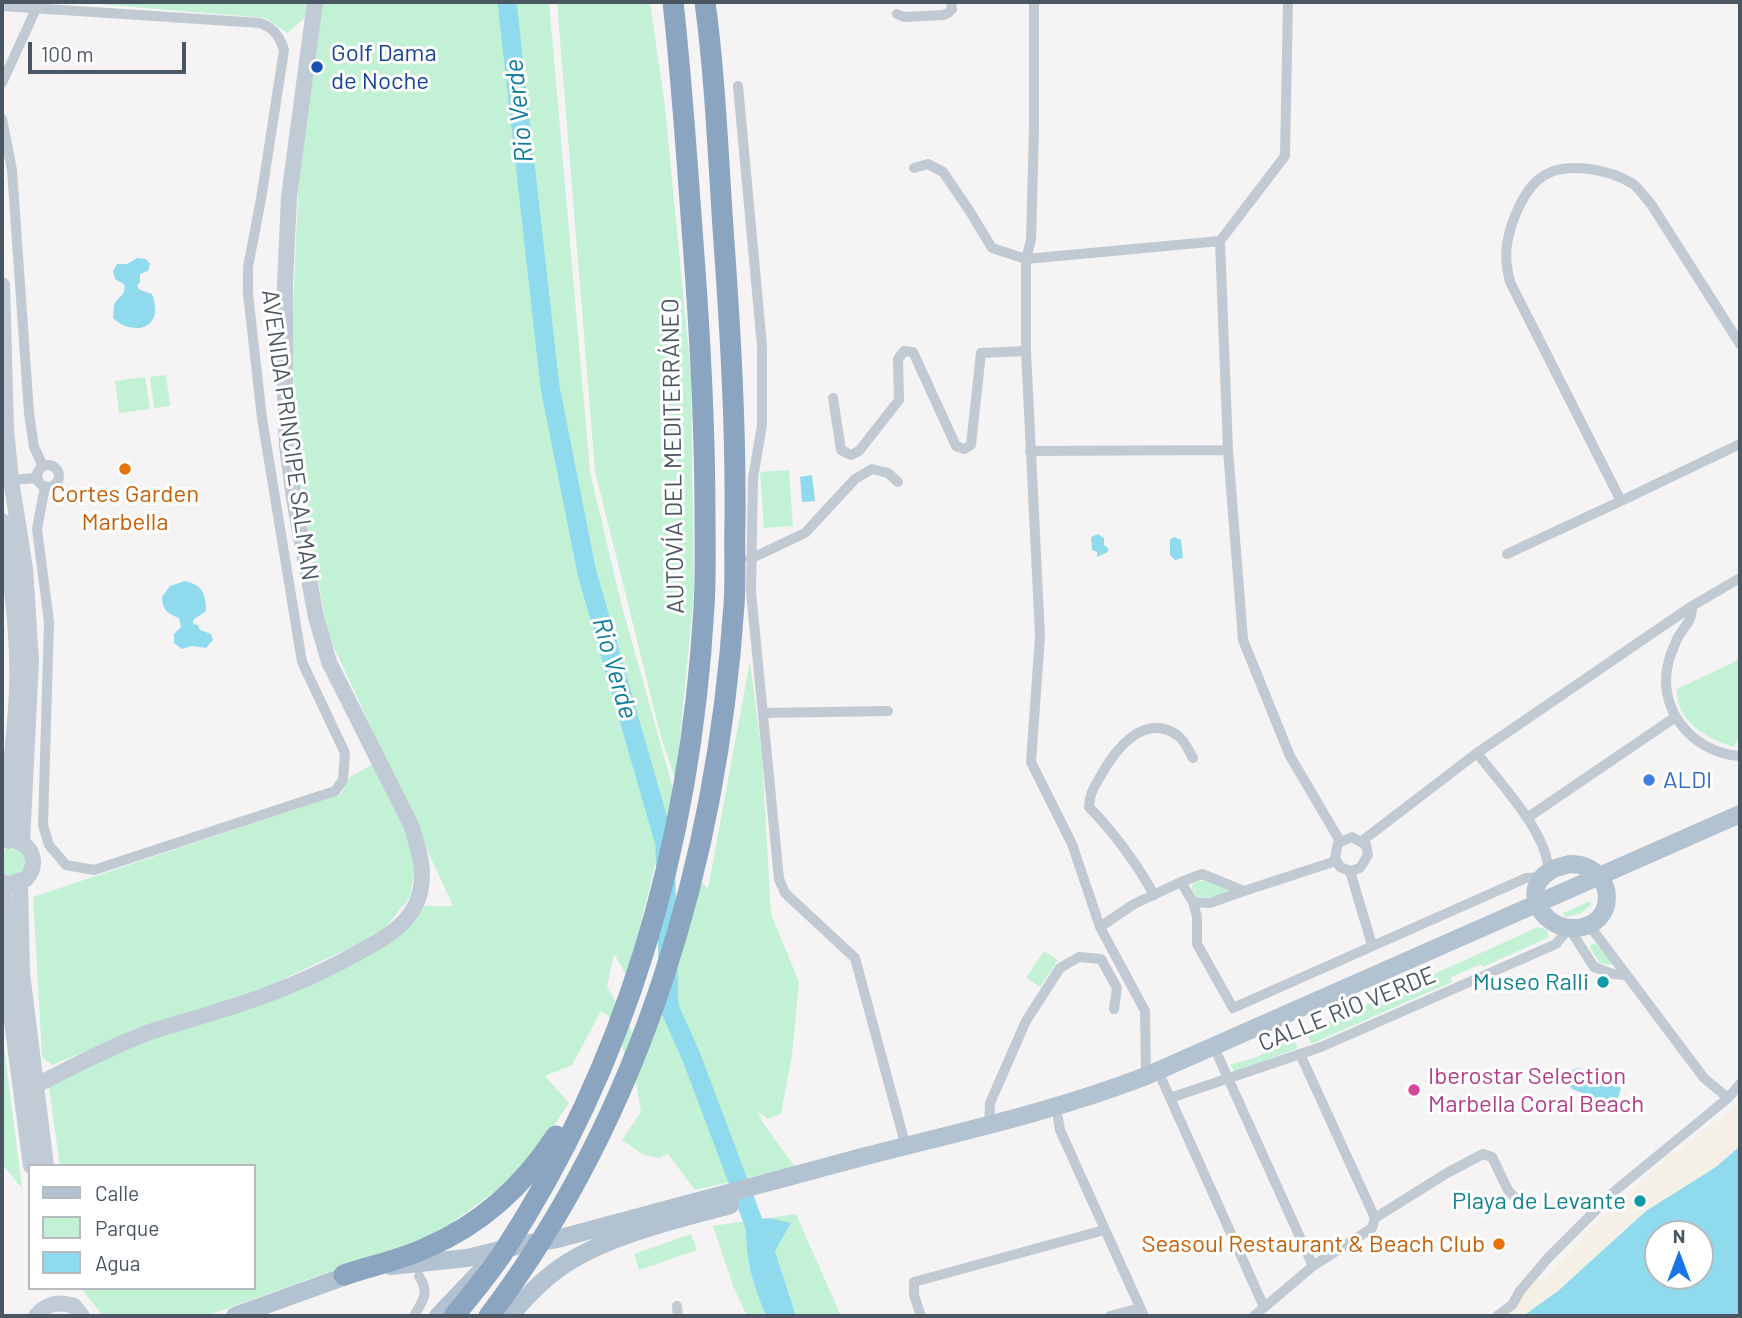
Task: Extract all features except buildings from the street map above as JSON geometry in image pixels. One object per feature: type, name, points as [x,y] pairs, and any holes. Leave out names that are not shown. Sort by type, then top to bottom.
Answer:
[{"type":"highway","name":"AUTOVÍA DEL MEDITERRÁNEO","points":[[454,1316],[479,1278],[503,1253],[531,1207],[588,1097],[612,1043],[637,977],[661,898],[689,760],[705,606],[705,465],[701,351],[673,2]]},
{"type":"highway","points":[[489,1316],[558,1214],[626,1078],[651,1016],[694,873],[717,750],[734,604],[735,467],[732,346],[705,2]]},
{"type":"highway","points":[[344,1275],[426,1249],[478,1219],[529,1173],[570,1115],[588,1097]]},
{"type":"main road","points":[[1602,880],[1740,814]]},
{"type":"main road","points":[[235,1316],[344,1275],[375,1268],[447,1261],[549,1241],[695,1208],[809,1177],[1058,1118],[1539,907],[1740,825]]},
{"type":"main road","points":[[1570,864],[1590,867],[1602,880],[1608,901],[1600,918],[1589,925],[1569,928],[1551,922],[1539,907],[1537,890],[1545,874],[1570,864]]},
{"type":"main road","points":[[809,1177],[906,1147],[1046,1111],[1218,1056],[1539,907]]},
{"type":"main road","points":[[510,1316],[548,1277],[575,1259],[695,1208]]},
{"type":"main road","points":[[438,1316],[498,1261],[549,1241]]},
{"type":"street","points":[[35,1086],[123,1042],[270,993],[342,962],[390,934],[406,920],[416,905],[422,888],[420,850],[411,825],[339,683],[322,638],[294,499],[289,459],[285,376],[289,197],[315,2]]},
{"type":"street","points":[[897,14],[904,17],[943,15],[952,9],[951,2]]},
{"type":"street","points":[[1034,2],[1031,226],[1026,259],[1026,351],[1040,635],[1031,762],[1072,844],[1100,927],[1145,1011],[1154,1078],[1170,1098],[1265,1307]]},
{"type":"street","points":[[1288,2],[1285,156],[1220,241],[1228,450],[1243,640],[1290,756],[1340,841]]},
{"type":"street","name":"AVENIDA PRINCIPE SALMAN","points":[[2,6],[260,23],[268,26],[281,40],[284,50],[248,267],[248,294],[262,418],[302,662],[343,745],[343,780],[335,790],[94,870],[66,865],[49,845],[43,825],[49,622],[37,529],[41,482]]},
{"type":"street","points":[[2,83],[36,9]]},
{"type":"street","points":[[738,86],[762,346],[762,425],[753,478],[751,592],[779,879],[785,893],[855,958],[906,1147]]},
{"type":"street","points":[[2,120],[12,170],[29,413],[34,447],[43,466]]},
{"type":"street","points":[[914,168],[928,164],[943,172],[970,209],[992,248],[1026,259],[1220,241]]},
{"type":"street","points":[[1621,501],[1510,282],[1507,244],[1519,207],[1530,189],[1545,174],[1575,167],[1599,170],[1634,185],[1651,204],[1740,344]]},
{"type":"street","points":[[2,285],[6,429],[25,568],[31,661],[10,842]]},
{"type":"street","points":[[833,398],[841,450],[851,454],[859,450],[899,400],[898,359],[904,351],[913,352],[956,446],[964,449],[971,445],[981,353],[1026,351]]},
{"type":"street","points":[[1507,554],[1740,444]]},
{"type":"street","points":[[1030,451],[1228,450]]},
{"type":"street","points":[[11,480],[55,484],[59,475],[53,466],[43,466],[38,471],[41,482]]},
{"type":"street","points":[[750,559],[805,533],[855,479],[872,469],[888,473],[898,482]]},
{"type":"street","points":[[2,521],[17,690],[10,842]]},
{"type":"street","points":[[1362,841],[1477,752],[1692,606],[1740,578]]},
{"type":"street","points":[[1692,606],[1692,618],[1678,638],[1668,663],[1667,691],[1674,718],[1690,736],[1711,748],[1740,756]]},
{"type":"street","points":[[763,713],[888,711]]},
{"type":"street","points":[[1527,818],[1674,718]]},
{"type":"street","points":[[1154,895],[1141,871],[1111,830],[1089,807],[1089,797],[1117,748],[1127,738],[1149,729],[1164,729],[1179,736],[1193,758]]},
{"type":"street","points":[[1181,882],[1193,902],[1197,917],[1197,944],[1233,1008],[1526,878],[1545,874],[1548,863],[1544,847],[1527,818],[1477,752]]},
{"type":"street","points":[[1352,837],[1362,841],[1368,850],[1367,860],[1360,868],[1350,871],[1340,867],[1334,852],[1340,841],[1352,837]]},
{"type":"street","points":[[8,882],[31,873],[34,867],[32,852],[10,842]]},
{"type":"street","points":[[1544,847],[1559,861],[1570,864]]},
{"type":"street","points":[[1193,902],[1210,903],[1336,861]]},
{"type":"street","points":[[1350,871],[1372,945]]},
{"type":"street","points":[[1100,927],[1134,904],[1202,874],[1244,891]]},
{"type":"street","points":[[8,882],[46,1164]]},
{"type":"street","points":[[8,882],[11,1014],[31,1164]]},
{"type":"street","points":[[1589,925],[1704,1078],[1728,1098]]},
{"type":"street","points":[[1569,928],[1594,967],[1613,974],[1626,975]]},
{"type":"street","name":"CALLE RÍO VERDE","points":[[1170,1098],[1300,1054],[1380,1023],[1556,944],[1569,928]]},
{"type":"street","points":[[989,1127],[990,1103],[1026,1021],[1060,968],[1079,957],[1101,959],[1117,988],[1114,1009]]},
{"type":"street","points":[[1254,1316],[1313,1266],[1372,1228],[1375,1218],[1300,1054]]},
{"type":"street","points":[[1218,1056],[1313,1266]]},
{"type":"street","points":[[1497,1316],[1512,1305],[1520,1291],[1548,1258],[1616,1190],[1728,1098],[1740,1084]]},
{"type":"street","points":[[1058,1118],[1060,1130],[1142,1312],[1110,1316]]},
{"type":"street","points":[[1375,1218],[1483,1154],[1492,1157],[1507,1190],[1515,1198]]},
{"type":"street","points":[[921,1316],[914,1295],[914,1282],[1104,1230]]},
{"type":"street","points":[[414,1316],[424,1297],[425,1286],[419,1276]]},
{"type":"street","points":[[36,1316],[58,1299],[74,1307],[82,1316]]},
{"type":"green space","points":[[74,2],[309,2],[308,15],[287,33],[266,18]]},
{"type":"green space","points":[[322,2],[549,2],[590,472],[621,603],[674,792],[627,976],[614,954],[607,986],[645,1056],[672,988],[702,882],[708,889],[750,661],[762,757],[771,914],[799,982],[792,1055],[781,1114],[768,1119],[758,1112],[795,1167],[695,1190],[668,1154],[659,1158],[644,1155],[622,1140],[641,1112],[636,1083],[611,1018],[601,1011],[572,1065],[545,1076],[569,1103],[525,1169],[438,1233],[206,1316],[103,1316],[83,1290],[256,1290],[256,1164],[60,1164],[49,1087],[159,1033],[299,990],[395,940],[425,906],[453,906],[328,634],[297,468],[292,333],[299,171]]},
{"type":"green space","points":[[557,2],[650,2],[665,107],[691,376],[694,591],[676,781],[661,737],[595,471]]},
{"type":"green space","points":[[166,375],[170,406],[154,408],[150,377]]},
{"type":"green space","points":[[145,377],[150,409],[119,413],[115,381]]},
{"type":"green space","points":[[789,470],[793,526],[764,528],[760,472]]},
{"type":"green space","points":[[1740,657],[1740,733],[1734,747],[1704,734],[1687,720],[1678,701],[1677,689]]},
{"type":"green space","points":[[375,763],[409,835],[415,868],[410,897],[381,933],[273,984],[143,1028],[52,1065],[42,1057],[33,897],[341,794],[350,777]]},
{"type":"green space","points":[[14,847],[26,854],[26,868],[15,877],[2,873],[2,851]]},
{"type":"green space","points":[[1199,881],[1231,890],[1215,897],[1197,897],[1192,887],[1193,883]]},
{"type":"green space","points":[[1590,901],[1591,905],[1580,914],[1564,917],[1563,913]]},
{"type":"green space","points":[[1538,927],[1547,930],[1549,937],[1483,967],[1481,964],[1451,977],[1452,982],[1311,1044],[1306,1032]]},
{"type":"green space","points":[[1595,943],[1612,961],[1611,965],[1600,963],[1590,948],[1590,945]]},
{"type":"green space","points":[[1044,951],[1058,960],[1040,987],[1026,978]]},
{"type":"green space","points":[[2,1032],[22,1188],[2,1164]]},
{"type":"green space","points":[[1293,1038],[1298,1048],[1235,1072],[1230,1065],[1257,1057]]},
{"type":"green space","points":[[796,1214],[841,1316],[796,1316],[775,1251],[790,1224],[769,1218]]},
{"type":"green space","points":[[746,1221],[750,1270],[766,1316],[747,1316],[734,1288],[713,1226]]},
{"type":"green space","points":[[691,1234],[697,1250],[639,1270],[634,1254]]},
{"type":"sand","name":"Playa de Levante","points":[[1740,1099],[1740,1146],[1716,1167],[1646,1211],[1558,1291],[1523,1316],[1504,1316],[1526,1287],[1547,1275],[1578,1244],[1592,1225],[1664,1160],[1665,1155],[1674,1154],[1732,1109]]},
{"type":"water","points":[[137,258],[146,259],[150,264],[148,271],[140,274],[137,286],[140,290],[152,294],[155,312],[151,322],[141,328],[123,325],[113,318],[114,305],[125,288],[124,284],[115,279],[113,271],[117,264],[127,264]]},
{"type":"water","points":[[812,475],[815,501],[802,502],[800,477]]},
{"type":"water","points":[[1098,534],[1104,538],[1108,552],[1097,557],[1097,552],[1092,550],[1091,537]]},
{"type":"water","points":[[1174,537],[1181,540],[1183,558],[1175,560],[1170,555],[1170,540]]},
{"type":"water","points":[[185,581],[195,585],[204,595],[206,611],[193,620],[193,624],[211,634],[213,640],[206,648],[192,646],[182,649],[174,643],[174,634],[181,627],[179,618],[166,611],[162,597],[170,586]]},
{"type":"water","points":[[1579,1068],[1616,1082],[1621,1089],[1617,1100],[1609,1103],[1572,1089],[1567,1081],[1572,1070]]},
{"type":"water","points":[[1740,1146],[1740,1316],[1523,1316],[1558,1291],[1646,1211],[1716,1167]]},
{"type":"water","points":[[769,1218],[791,1223],[775,1251],[796,1316],[766,1316],[753,1281],[748,1258],[746,1221]]},
{"type":"waterway","name":"Rio Verde","points":[[507,2],[550,387],[587,573],[665,844],[669,1007],[691,1056],[762,1245]]},
{"type":"place","name":"Golf Dama de Noche","points":[[317,67]]},
{"type":"place","name":"Cortes Garden Marbella","points":[[125,469]]},
{"type":"place","name":"ALDI","points":[[1649,780]]},
{"type":"place","name":"Museo Ralli","points":[[1603,982]]},
{"type":"place","name":"Iberostar Selection Marbella Coral Beach","points":[[1414,1090]]},
{"type":"place","name":"Playa de Levante","points":[[1640,1201]]},
{"type":"place","name":"Seasoul Restaurant & Beach Club","points":[[1499,1244]]}]
